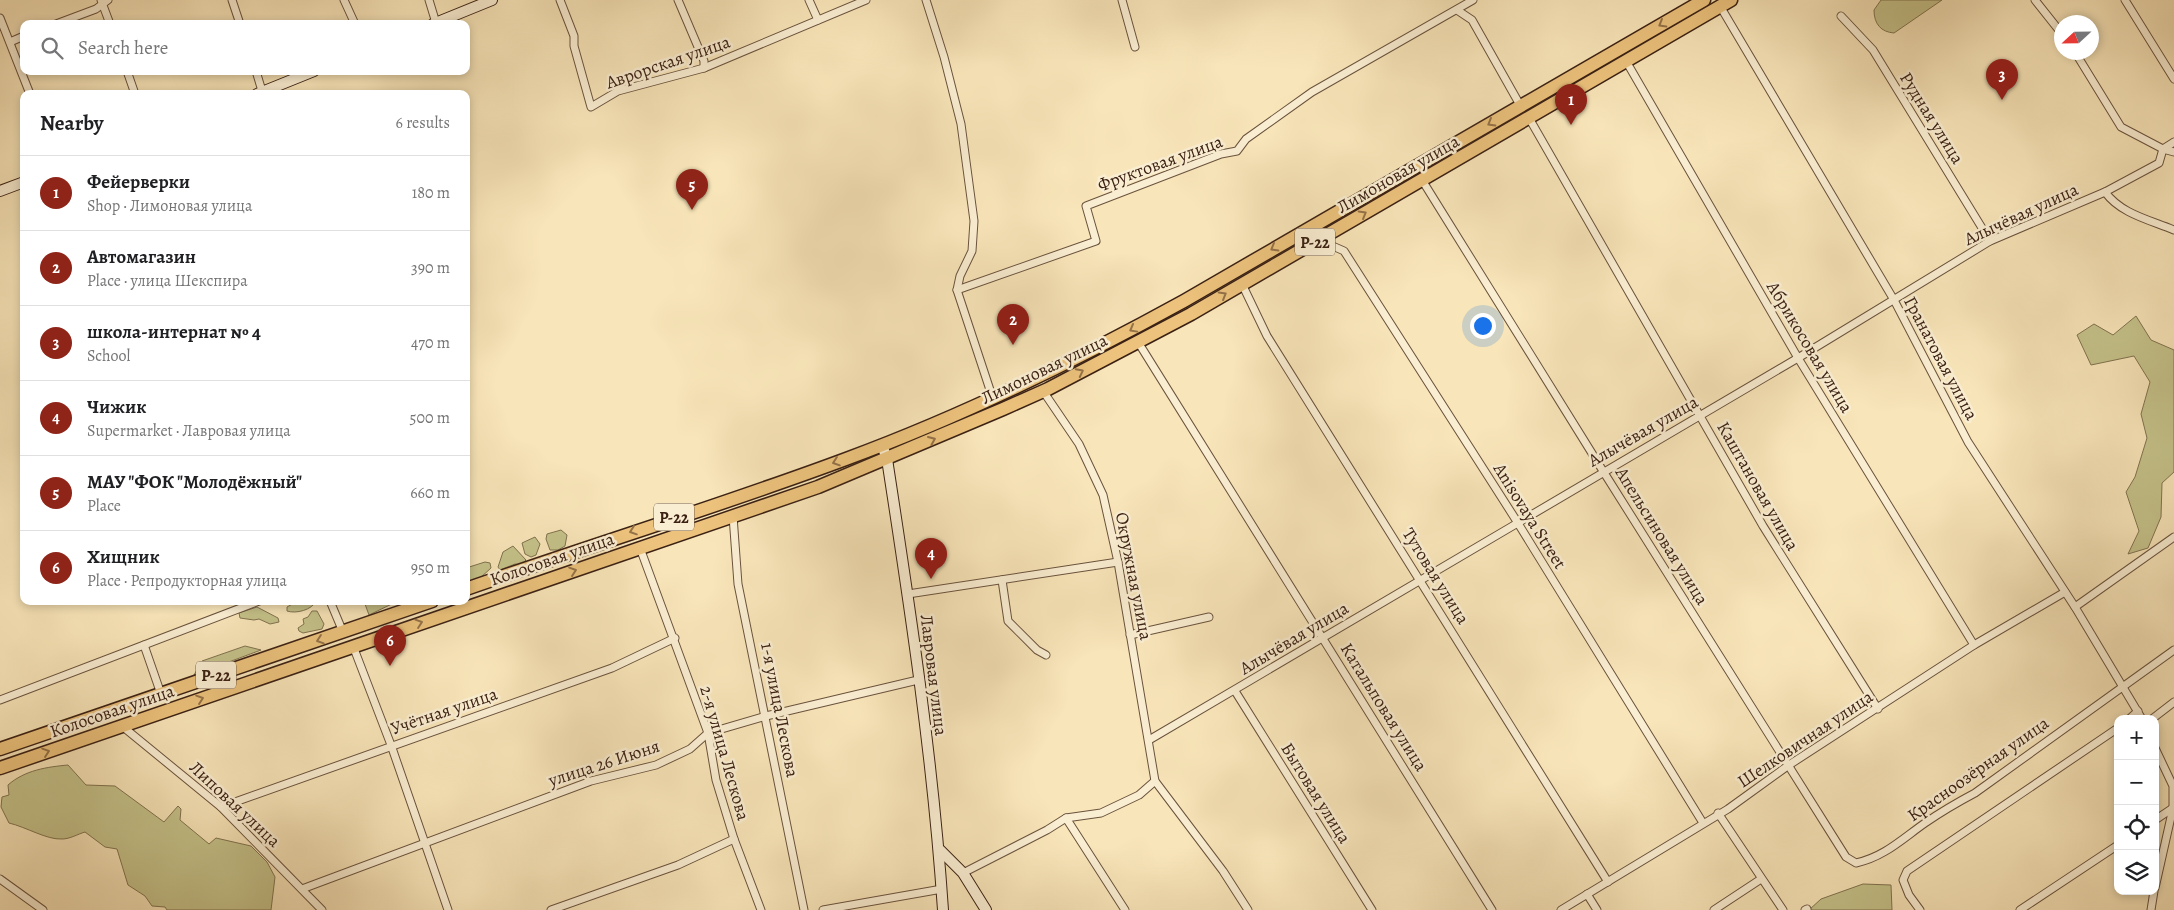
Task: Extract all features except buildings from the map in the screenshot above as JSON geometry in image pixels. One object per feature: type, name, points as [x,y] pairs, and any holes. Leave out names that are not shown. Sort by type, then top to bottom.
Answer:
[{"type":"highway","name":"Лимоновая улица","points":[[882,445],[993,399],[1121,336],[1704,0]]},
{"type":"highway","name":"Лимоновая улица","points":[[887,459],[1042,391],[1138,342],[1242,284],[1726,3]]},
{"type":"highway","name":"Колосовая улица","points":[[470,588],[882,445]]},
{"type":"highway","name":"Колосовая улица","points":[[0,768],[818,487],[887,459]]},
{"type":"highway","name":"Колосовая улица","points":[[0,749],[421,605]]},
{"type":"street","points":[[232,0],[239,20]]},
{"type":"street","points":[[344,0],[353,20]]},
{"type":"street","points":[[429,0],[434,20]]},
{"type":"street","points":[[442,20],[492,0]]},
{"type":"street","name":"Аврорская улица","points":[[560,0],[574,36],[574,46],[591,107],[618,91],[704,68],[866,0]]},
{"type":"street","points":[[678,0],[704,61],[704,68]]},
{"type":"street","points":[[809,0],[818,20]]},
{"type":"street","points":[[926,0],[944,57],[961,124],[969,198],[974,221],[972,252],[960,276],[957,290],[993,399]]},
{"type":"street","points":[[1122,0],[1135,47]]},
{"type":"street","name":"Фруктовая улица","points":[[957,290],[1096,241],[1086,206],[1221,154],[1237,151],[1246,139],[1312,92],[1474,0]]},
{"type":"street","points":[[2035,0],[2054,24]]},
{"type":"street","points":[[2125,0],[2174,79]]},
{"type":"street","points":[[67,20],[96,9],[104,1]]},
{"type":"street","points":[[104,1],[109,20]]},
{"type":"street","name":"Гранатовая улица","points":[[1726,3],[1894,300],[1968,442],[2065,592],[2140,715]]},
{"type":"street","points":[[1457,10],[1472,20],[1520,106]]},
{"type":"street","name":"Рудная улица","points":[[1841,16],[1872,50],[1990,241]]},
{"type":"street","points":[[0,18],[20,68]]},
{"type":"street","points":[[10,42],[20,38]]},
{"type":"street","name":"Абрикосовая улица","points":[[1626,60],[1798,358],[1974,645]]},
{"type":"street","points":[[2081,60],[2121,127],[2163,149],[2174,152]]},
{"type":"street","points":[[23,75],[28,90]]},
{"type":"street","points":[[128,75],[134,90]]},
{"type":"street","points":[[257,75],[259,90]]},
{"type":"street","points":[[267,90],[304,75]]},
{"type":"street","name":"Каштановая улица","points":[[1528,118],[1763,526],[1878,709]]},
{"type":"street","points":[[2163,149],[2174,142]]},
{"type":"street","name":"Алычёвая улица","points":[[1149,740],[1235,692],[1603,471],[1798,358],[1990,241],[2105,192],[2159,163],[2163,149]]},
{"type":"street","name":"Апельсиновая улица","points":[[1422,180],[1846,857]]},
{"type":"street","points":[[0,191],[20,184]]},
{"type":"street","points":[[2105,192],[2112,201],[2128,211],[2174,230]]},
{"type":"street","name":"Anisovaya Street","points":[[1318,240],[1344,251],[1517,523],[1703,823]]},
{"type":"street","name":"Тутовая улица","points":[[1242,284],[1267,336],[1608,882]]},
{"type":"street","name":"Катальповая улица","points":[[1138,342],[1492,910]]},
{"type":"street","name":"Окружная улица","points":[[1042,391],[1079,444],[1103,496],[1118,562],[1155,781]]},
{"type":"street","name":"Лавровая улица","points":[[882,445],[887,459],[908,594],[940,850],[943,910]]},
{"type":"street","name":"1-я улица Лескова","points":[[733,516],[738,584],[804,910]]},
{"type":"street","points":[[2074,607],[2174,537]]},
{"type":"street","name":"2-я улица Лескова","points":[[640,548],[675,638],[708,733],[716,780],[734,839],[761,910]]},
{"type":"street","points":[[908,594],[1118,562]]},
{"type":"street","points":[[1002,580],[1008,621],[1037,650],[1046,655]]},
{"type":"street","name":"Шелковичная улица","points":[[1561,910],[1718,813],[1728,809],[1789,765],[1974,645],[2065,592]]},
{"type":"street","points":[[0,700],[248,605]]},
{"type":"street","points":[[332,605],[343,632]]},
{"type":"street","points":[[1130,635],[1209,617]]},
{"type":"street","name":"Учётная улица","points":[[221,806],[612,668],[675,638]]},
{"type":"street","points":[[144,644],[161,694]]},
{"type":"street","points":[[353,646],[391,745],[448,910]]},
{"type":"street","points":[[2124,687],[2174,650]]},
{"type":"street","name":"улица 26 Июня","points":[[302,889],[591,781],[656,765],[690,749],[708,733],[766,716],[918,680]]},
{"type":"street","name":"Красноозёрная улица","points":[[1846,857],[1856,863],[1873,859],[1888,851],[1943,810],[1975,792],[2124,687]]},
{"type":"street","name":"Бытовая улица","points":[[1235,692],[1372,910]]},
{"type":"street","points":[[2157,715],[2174,702]]},
{"type":"street","points":[[2134,715],[2138,711]]},
{"type":"street","name":"Липовая улица","points":[[122,726],[221,806],[322,910]]},
{"type":"street","points":[[1920,910],[1909,895],[1903,880],[1907,871],[2114,731]]},
{"type":"street","points":[[2159,756],[2173,786],[2173,808],[2159,871]]},
{"type":"street","points":[[963,873],[1047,830],[1066,818],[1101,813],[1139,795],[1155,781],[1223,871],[1248,910]]},
{"type":"street","points":[[2159,817],[2173,808]]},
{"type":"street","points":[[1718,813],[1783,910]]},
{"type":"street","points":[[1066,818],[1125,910]]},
{"type":"street","points":[[551,910],[678,865],[734,839]]},
{"type":"street","points":[[2020,910],[2114,848]]},
{"type":"street","points":[[940,850],[963,873],[986,910]]},
{"type":"street","points":[[0,879],[43,910]]},
{"type":"street","points":[[1714,910],[1761,879]]},
{"type":"street","points":[[823,910],[942,889]]},
{"type":"street","points":[[1587,894],[1597,910]]},
{"type":"street","points":[[2150,910],[2154,895]]},
{"type":"shaded area","points":[[1881,0],[1942,0],[1894,33],[1882,29],[1875,19],[1874,10]]},
{"type":"shaded area","points":[[2136,316],[2151,340],[2174,350],[2174,472],[2162,483],[2161,517],[2148,548],[2128,554],[2139,531],[2126,492],[2135,477],[2147,438],[2141,414],[2150,382],[2134,356],[2091,365],[2077,335],[2094,324],[2113,335]]},
{"type":"shaded area","points":[[561,530],[567,535],[565,546],[558,550],[550,550],[546,539],[547,534]]},
{"type":"shaded area","points":[[535,537],[540,544],[536,555],[531,557],[525,554],[522,543]]},
{"type":"shaded area","points":[[513,546],[526,560],[521,565],[515,564],[500,570],[498,567],[503,552]]},
{"type":"shaded area","points":[[485,562],[490,563],[491,568],[480,578],[470,582],[470,567]]},
{"type":"shaded area","points":[[291,605],[313,605],[295,612],[287,611],[287,607]]},
{"type":"shaded area","points":[[365,605],[390,605],[369,615]]},
{"type":"shaded area","points":[[257,607],[278,618],[279,622],[270,624],[259,619],[240,618],[239,613]]},
{"type":"shaded area","points":[[312,611],[317,611],[324,624],[322,629],[303,633],[299,631],[298,628],[304,624],[303,619],[308,617]]},
{"type":"shaded area","points":[[245,646],[261,650],[194,675],[202,661]]},
{"type":"shaded area","points":[[68,765],[86,785],[115,786],[164,822],[178,806],[181,809],[180,820],[209,844],[216,838],[251,846],[267,862],[275,877],[271,910],[167,910],[165,907],[152,906],[145,896],[128,885],[117,849],[105,847],[85,832],[68,838],[56,839],[9,823],[1,807],[2,797],[9,795],[8,785],[22,776],[44,768]]},
{"type":"shaded area","points":[[1863,884],[1891,885],[1892,910],[1809,910],[1821,899]]},
{"type":"place","name":"школа-интернат № 4","points":[[2002,100]]},
{"type":"place","name":"Фейерверки","points":[[1571,125]]},
{"type":"place","name":"МАУ \"ФОК \"Молодёжный\"","points":[[692,210]]},
{"type":"place","name":"Автомагазин","points":[[1013,345]]},
{"type":"place","name":"Чижик","points":[[931,579]]},
{"type":"place","name":"Хищник","points":[[390,666]]}]
